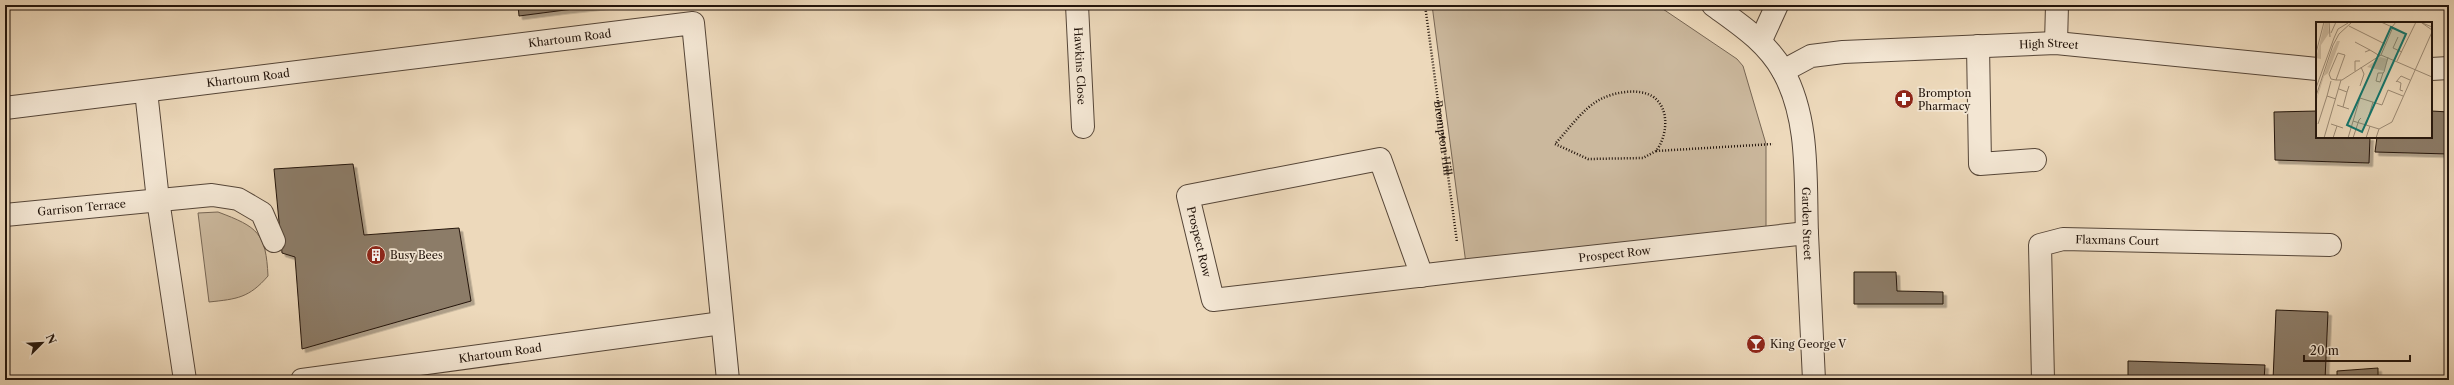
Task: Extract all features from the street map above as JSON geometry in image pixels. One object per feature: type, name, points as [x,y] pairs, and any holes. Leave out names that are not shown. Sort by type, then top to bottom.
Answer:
[{"type":"street","name":"Hawkins Close","points":[[1077,5],[1083,127]]},
{"type":"street","points":[[1713,5],[1761,40],[1783,71]]},
{"type":"street","points":[[1761,40],[1777,5]]},
{"type":"street","points":[[2056,43],[2057,5]]},
{"type":"street","name":"Khartoum Road","points":[[5,108],[693,23],[728,380]]},
{"type":"street","name":"High Street","points":[[1783,71],[1811,56],[1843,52],[2056,43],[2316,69]]},
{"type":"street","points":[[1978,46],[1980,164],[2035,160]]},
{"type":"street","points":[[2432,69],[2449,68]]},
{"type":"street","name":"Garden Street","points":[[1783,71],[1796,106],[1806,156],[1807,233],[1814,380]]},
{"type":"street","points":[[146,91],[158,200],[185,380]]},
{"type":"street","name":"Prospect Row","points":[[1422,276],[1380,160],[1188,196],[1213,300],[1807,233]]},
{"type":"street","name":"Garrison Terrace","points":[[5,215],[212,195],[238,199],[262,213],[274,241]]},
{"type":"street","name":"Flaxmans Court","points":[[2042,380],[2040,245],[2063,239],[2330,245]]},
{"type":"street","name":"Khartoum Road","points":[[302,380],[722,323]]},
{"type":"path","name":"Brompton Hill","points":[[1425,5],[1460,271]]},
{"type":"path","points":[[1656,151],[1665,134],[1665,120],[1658,102],[1652,96],[1642,92],[1615,94],[1601,99],[1585,111],[1555,144],[1588,159],[1642,158],[1656,151],[1803,142]]},
{"type":"shaded area","points":[[1432,5],[1657,5],[1737,59],[1743,66],[1766,144],[1766,230],[1466,264]]},
{"type":"shaded area","points":[[218,212],[242,222],[257,234],[262,241],[265,250],[268,276],[255,289],[242,296],[227,300],[209,302],[198,213]]},
{"type":"building","points":[[518,5],[565,5],[565,10],[519,16]]},
{"type":"building","points":[[565,5],[611,5],[565,10]]},
{"type":"building","points":[[2316,111],[2316,138],[2370,138],[2369,163],[2275,160],[2274,112]]},
{"type":"building","points":[[2432,111],[2449,112],[2449,154],[2375,152],[2377,138],[2432,138]]},
{"type":"building","name":"Busy Bees","points":[[353,164],[364,235],[459,228],[471,301],[302,349],[295,257],[282,253],[274,169]]},
{"type":"building","points":[[1854,272],[1896,272],[1897,291],[1943,292],[1943,304],[1854,304]]},
{"type":"building","points":[[2276,310],[2328,312],[2325,380],[2273,380]]},
{"type":"building","points":[[2128,361],[2265,365],[2264,380],[2128,380]]},
{"type":"building","points":[[2378,368],[2378,380],[2337,380],[2337,371]]},
{"type":"place","name":"Brompton Pharmacy","points":[[1904,99]]},
{"type":"place","name":"Busy Bees","points":[[376,255]]},
{"type":"place","name":"King George V","points":[[1756,344]]}]
